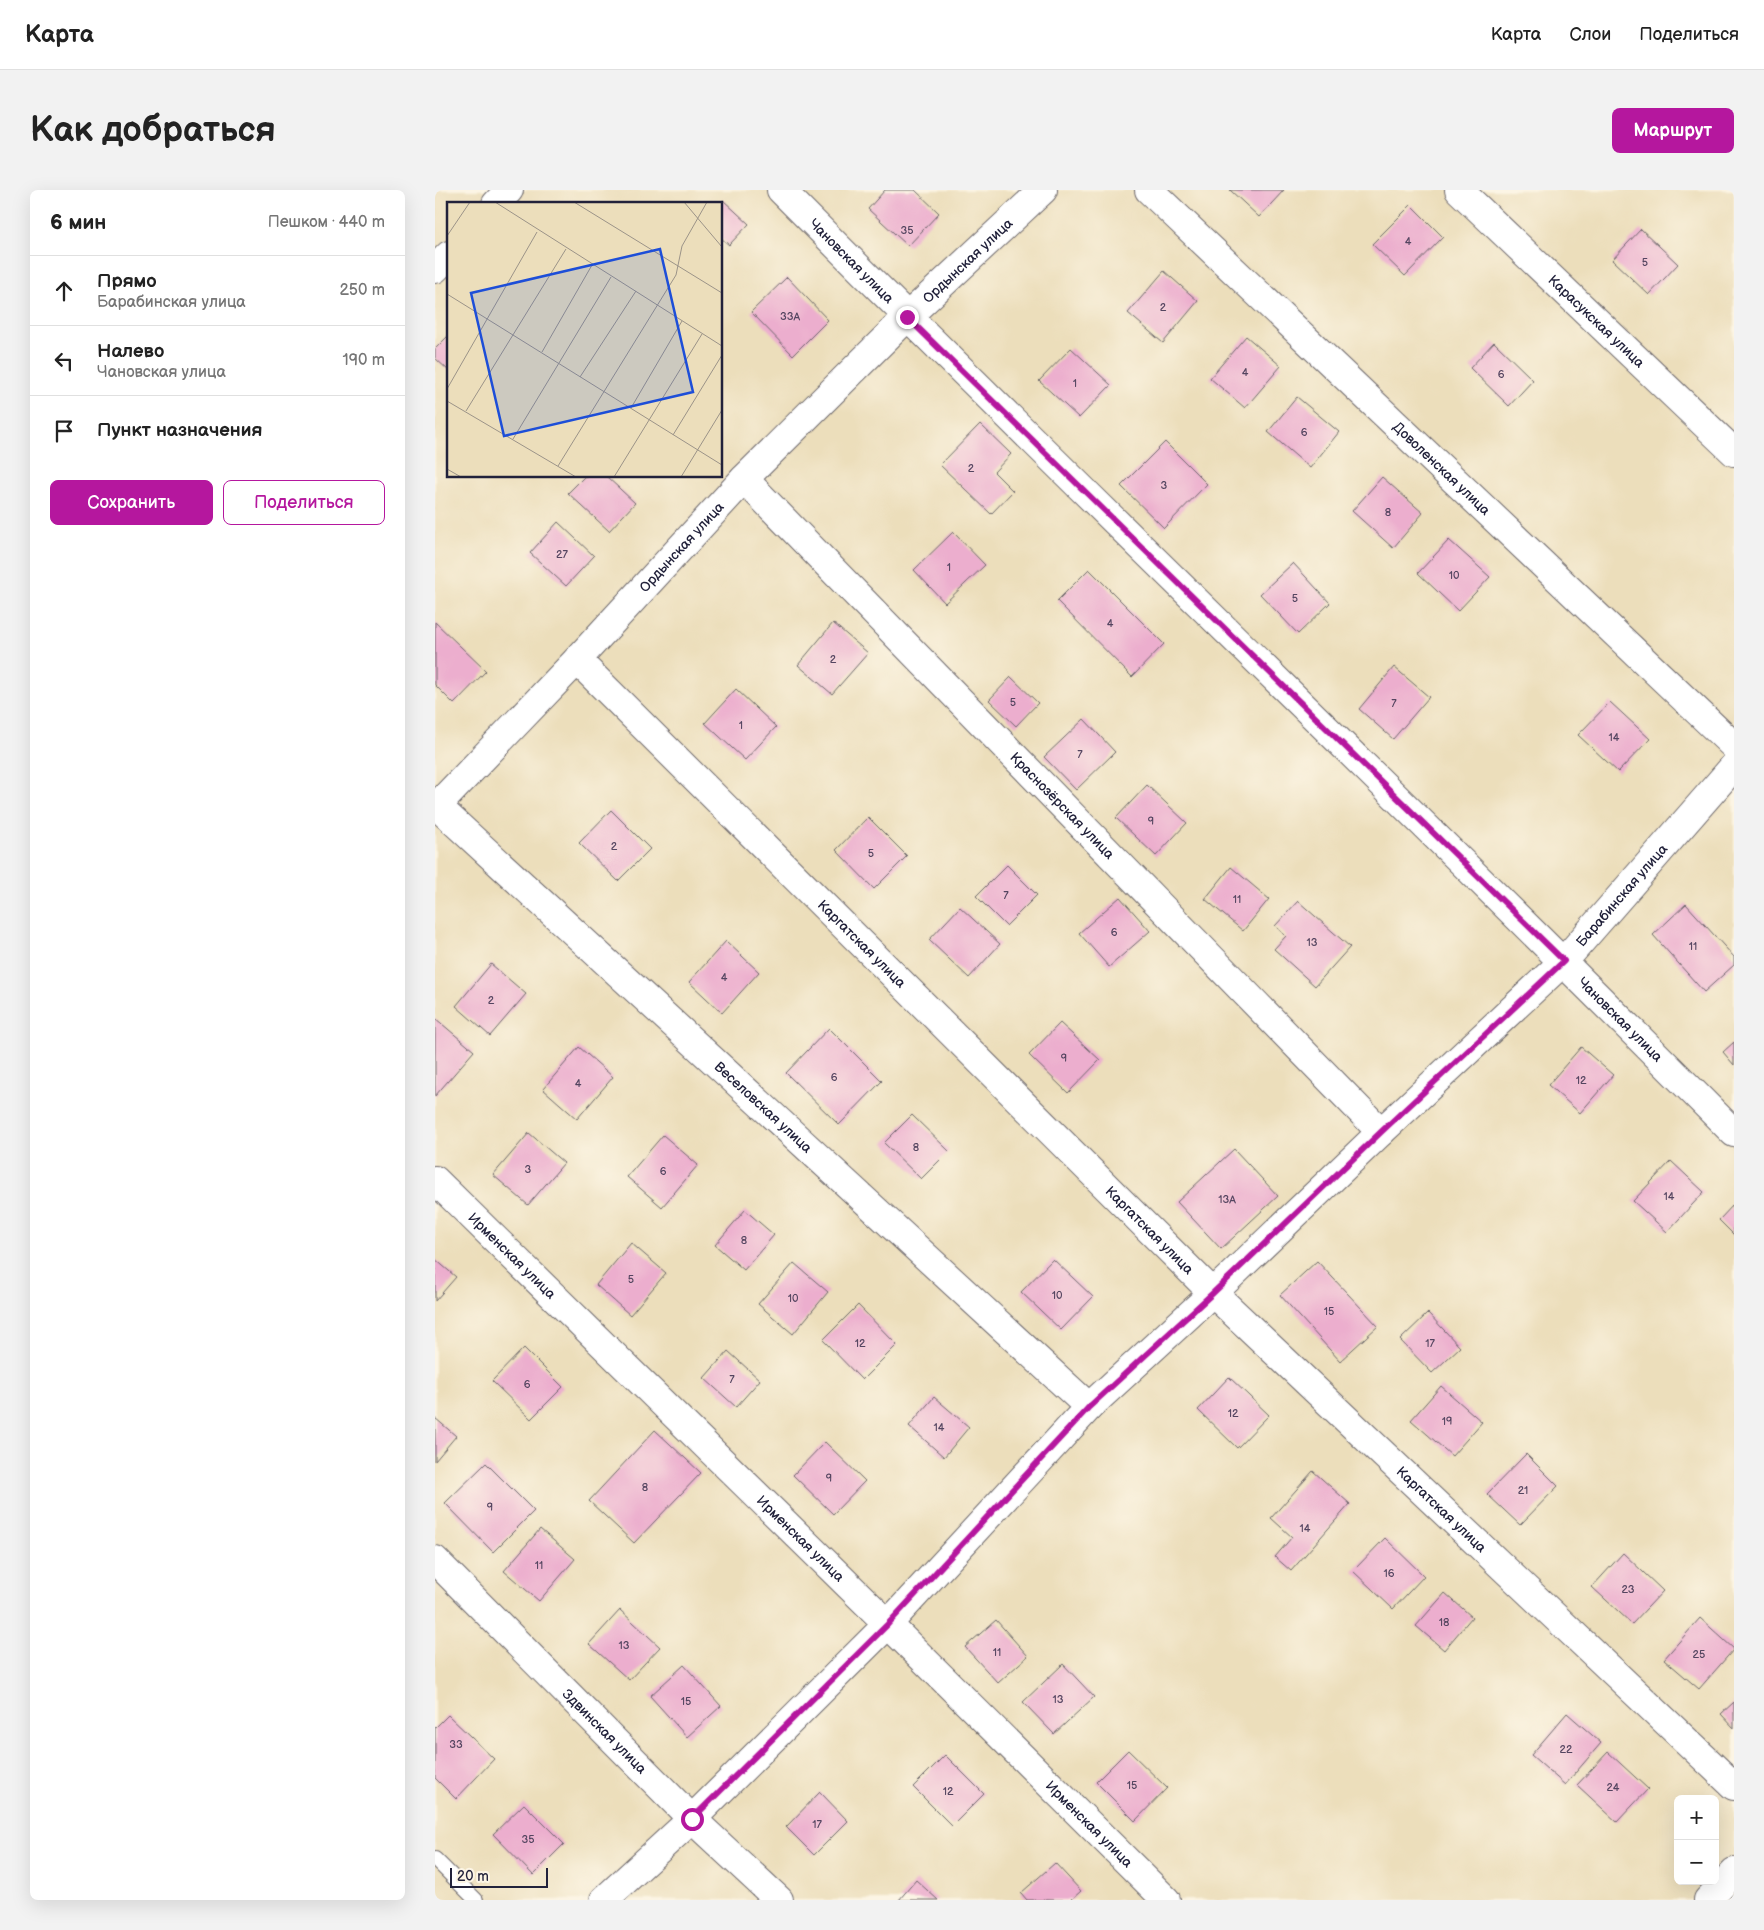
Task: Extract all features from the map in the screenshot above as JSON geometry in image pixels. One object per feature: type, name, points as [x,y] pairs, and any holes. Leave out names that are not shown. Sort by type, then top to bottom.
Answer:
[{"type":"street","points":[[498,202],[509,190]]},
{"type":"street","name":"Чановская улица","points":[[781,190],[907,317],[1564,961],[1734,1133]]},
{"type":"street","name":"Ордынская улица","points":[[436,807],[577,660],[744,479],[907,317],[1043,190]]},
{"type":"street","name":"Доволенская улица","points":[[1149,190],[1734,746]]},
{"type":"street","name":"Карасукская улица","points":[[1459,190],[1734,452]]},
{"type":"street","points":[[435,270],[447,257]]},
{"type":"street","name":"Краснозёрская улица","points":[[744,479],[1381,1132]]},
{"type":"street","name":"Каргатская улица","points":[[577,660],[1213,1293],[1734,1786]]},
{"type":"street","name":"Барабинская улица","points":[[604,1900],[692,1819],[888,1624],[1089,1407],[1213,1293],[1381,1132],[1564,961],[1734,766]]},
{"type":"street","name":"Веселовская улица","points":[[436,807],[1089,1407]]},
{"type":"street","name":"Ирменская улица","points":[[435,1180],[888,1624],[1166,1900]]},
{"type":"street","name":"Здвинская улица","points":[[435,1560],[692,1819],[779,1900]]},
{"type":"street","points":[[1708,1900],[1734,1872]]},
{"type":"lane","points":[[435,1859],[476,1900]]},
{"type":"building","points":[[885,190],[915,190],[939,213],[908,246],[868,209]]},
{"type":"building","points":[[1230,190],[1284,190],[1259,217]]},
{"type":"building","points":[[723,200],[749,224],[729,245],[723,240],[723,202],[721,202]]},
{"type":"building","points":[[1411,205],[1443,237],[1405,276],[1372,244]]},
{"type":"building","points":[[1641,229],[1678,264],[1649,295],[1612,260]]},
{"type":"building","points":[[1164,271],[1198,301],[1163,343],[1128,313]]},
{"type":"building","points":[[787,277],[828,320],[793,355],[751,312]]},
{"type":"building","points":[[1246,336],[1281,366],[1245,408],[1210,378]]},
{"type":"building","points":[[447,337],[447,369],[435,358],[435,349]]},
{"type":"building","points":[[1494,342],[1533,380],[1509,406],[1470,368]]},
{"type":"building","points":[[1071,348],[1111,385],[1079,418],[1039,381]]},
{"type":"building","points":[[1297,397],[1339,432],[1310,468],[1268,432]]},
{"type":"building","points":[[980,424],[1011,454],[994,472],[1013,491],[991,514],[940,465]]},
{"type":"building","points":[[1165,442],[1207,484],[1164,528],[1121,486]]},
{"type":"building","points":[[1382,477],[1423,513],[1393,548],[1352,511]]},
{"type":"building","points":[[583,478],[608,478],[635,503],[609,531],[568,493]]},
{"type":"building","points":[[558,522],[594,556],[566,586],[530,553]]},
{"type":"building","points":[[953,532],[985,565],[945,603],[914,570]]},
{"type":"building","points":[[1449,540],[1490,577],[1458,611],[1418,573]]},
{"type":"building","points":[[1293,563],[1330,603],[1298,634],[1260,594]]},
{"type":"building","points":[[1089,569],[1164,644],[1132,677],[1057,601]]},
{"type":"building","points":[[435,622],[486,671],[454,704],[435,685]]},
{"type":"building","points":[[833,623],[868,653],[832,694],[798,665]]},
{"type":"building","points":[[1394,667],[1429,697],[1393,739],[1359,709]]},
{"type":"building","points":[[1011,677],[1038,703],[1016,726],[989,700]]},
{"type":"building","points":[[736,689],[776,727],[745,760],[705,723]]},
{"type":"building","points":[[1610,702],[1650,739],[1618,772],[1578,735]]},
{"type":"building","points":[[1084,719],[1115,752],[1076,790],[1044,757]]},
{"type":"building","points":[[1147,785],[1187,823],[1156,856],[1116,818]]},
{"type":"building","points":[[611,810],[650,849],[618,881],[579,843]]},
{"type":"building","points":[[868,817],[907,856],[874,889],[836,850]]},
{"type":"building","points":[[1007,865],[1037,895],[1006,926],[976,896]]},
{"type":"building","points":[[1231,867],[1269,899],[1243,931],[1205,899]]},
{"type":"building","points":[[1120,897],[1150,931],[1109,967],[1079,933]]},
{"type":"building","points":[[1298,901],[1350,947],[1315,986],[1274,949],[1286,936],[1275,926]]},
{"type":"building","points":[[1686,904],[1734,957],[1734,965],[1704,992],[1653,935]]},
{"type":"building","points":[[960,907],[1000,944],[969,978],[929,940]]},
{"type":"building","points":[[726,941],[759,972],[722,1013],[689,982]]},
{"type":"building","points":[[491,964],[526,994],[490,1036],[456,1006]]},
{"type":"building","points":[[435,1018],[474,1051],[435,1096]]},
{"type":"building","points":[[1060,1023],[1100,1060],[1068,1093],[1029,1055]]},
{"type":"building","points":[[829,1028],[882,1081],[839,1125],[786,1073]]},
{"type":"building","points":[[1734,1042],[1734,1065],[1723,1052]]},
{"type":"building","points":[[579,1047],[613,1077],[577,1119],[543,1089]]},
{"type":"building","points":[[1581,1047],[1613,1075],[1580,1113],[1548,1085]]},
{"type":"building","points":[[912,1115],[949,1151],[921,1179],[884,1143]]},
{"type":"building","points":[[529,1133],[564,1163],[528,1205],[493,1175]]},
{"type":"building","points":[[663,1135],[698,1165],[662,1207],[627,1177]]},
{"type":"building","points":[[1234,1149],[1278,1196],[1221,1249],[1177,1202]]},
{"type":"building","points":[[1671,1161],[1704,1192],[1667,1232],[1633,1201]]},
{"type":"building","points":[[1734,1204],[1734,1235],[1719,1220]]},
{"type":"building","points":[[745,1210],[774,1235],[744,1270],[715,1245]]},
{"type":"building","points":[[631,1243],[666,1273],[630,1315],[596,1285]]},
{"type":"building","points":[[435,1259],[456,1277],[435,1301]]},
{"type":"building","points":[[1053,1259],[1093,1297],[1061,1330],[1021,1292]]},
{"type":"building","points":[[1317,1261],[1378,1326],[1340,1361],[1280,1295]]},
{"type":"building","points":[[794,1263],[828,1292],[793,1334],[758,1304]]},
{"type":"building","points":[[858,1305],[897,1345],[862,1380],[823,1340]]},
{"type":"building","points":[[1428,1313],[1460,1347],[1432,1373],[1400,1340]]},
{"type":"building","points":[[524,1348],[563,1387],[531,1419],[492,1381]]},
{"type":"building","points":[[728,1351],[760,1380],[736,1407],[704,1378]]},
{"type":"building","points":[[1229,1377],[1269,1415],[1237,1448],[1198,1410]]},
{"type":"building","points":[[1441,1386],[1482,1422],[1452,1456],[1411,1420]]},
{"type":"building","points":[[934,1397],[969,1427],[944,1457],[909,1426]]},
{"type":"building","points":[[435,1418],[456,1436],[435,1461]]},
{"type":"building","points":[[655,1430],[701,1473],[634,1543],[589,1501]]},
{"type":"building","points":[[825,1442],[865,1481],[833,1514],[793,1475]]},
{"type":"building","points":[[1526,1454],[1558,1486],[1520,1525],[1487,1494]]},
{"type":"building","points":[[486,1463],[534,1511],[493,1552],[445,1503]]},
{"type":"building","points":[[1313,1471],[1350,1504],[1291,1571],[1275,1557],[1292,1537],[1271,1518]]},
{"type":"building","points":[[540,1529],[575,1559],[539,1601],[504,1571]]},
{"type":"building","points":[[1385,1538],[1424,1576],[1393,1609],[1353,1571]]},
{"type":"building","points":[[1623,1553],[1663,1591],[1632,1624],[1592,1587]]},
{"type":"building","points":[[1445,1593],[1472,1617],[1444,1650],[1416,1626]]},
{"type":"building","points":[[620,1610],[660,1647],[629,1680],[589,1644]]},
{"type":"building","points":[[1700,1618],[1734,1649],[1699,1689],[1664,1659]]},
{"type":"building","points":[[996,1620],[1028,1656],[998,1683],[965,1647]]},
{"type":"building","points":[[1063,1664],[1094,1697],[1054,1734],[1023,1702]]},
{"type":"building","points":[[684,1665],[721,1706],[687,1737],[650,1696]]},
{"type":"building","points":[[1734,1702],[1734,1728],[1721,1714]]},
{"type":"building","points":[[1567,1713],[1601,1743],[1565,1785],[1531,1755]]},
{"type":"building","points":[[448,1715],[494,1759],[456,1799],[435,1778],[435,1728]]},
{"type":"building","points":[[1128,1750],[1167,1788],[1135,1821],[1096,1782]]},
{"type":"building","points":[[1608,1752],[1648,1789],[1617,1822],[1577,1785]]},
{"type":"building","points":[[945,1755],[984,1794],[952,1826],[913,1787]]},
{"type":"building","points":[[820,1792],[848,1821],[814,1855],[786,1827]]},
{"type":"building","points":[[524,1804],[564,1844],[533,1875],[493,1834]]},
{"type":"building","points":[[1055,1863],[1081,1891],[1071,1900],[1027,1900],[1021,1893]]},
{"type":"building","points":[[916,1880],[938,1900],[899,1900]]},
{"type":"route","points":[[692,1819],[888,1624],[1089,1407],[1213,1293],[1381,1132],[1564,961],[907,317]]}]
